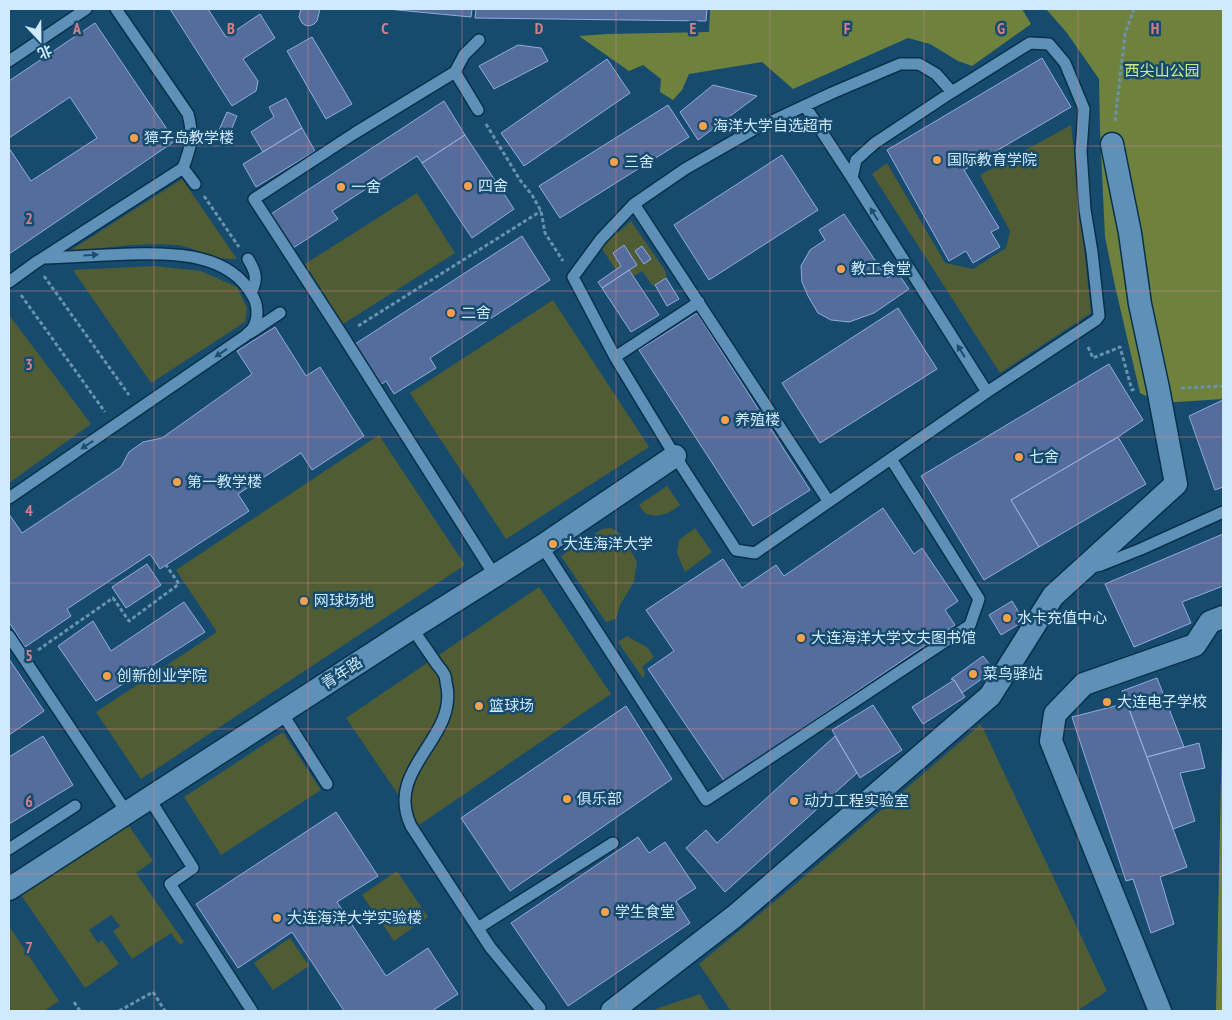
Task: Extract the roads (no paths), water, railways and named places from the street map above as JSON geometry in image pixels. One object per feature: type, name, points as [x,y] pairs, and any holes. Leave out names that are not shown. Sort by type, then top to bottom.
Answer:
[{"type":"street","points":[[612,1011],[735,916],[990,696],[1053,596],[1176,484],[1149,389],[1130,232],[1112,144]]},
{"type":"street","name":"青年路","points":[[9,889],[542,546],[675,456]]},
{"type":"street","points":[[1160,1011],[1051,741],[1055,714],[1084,684],[1196,645],[1210,622],[1223,617]]},
{"type":"lane","points":[[9,61],[86,9]]},
{"type":"lane","points":[[10,281],[183,168],[192,139],[192,128],[188,114],[116,9]]},
{"type":"lane","points":[[479,40],[464,55],[455,72],[355,133],[254,199],[495,576]]},
{"type":"lane","points":[[852,178],[856,160],[875,143],[1030,43],[1049,44],[1066,63],[1084,109],[1081,151],[1085,210],[1099,316],[1096,320],[891,458],[755,553],[736,550],[675,456],[615,357],[573,277],[601,238],[634,204],[685,169],[753,130],[900,64],[919,64],[936,74],[952,92]]},
{"type":"lane","points":[[455,72],[478,110]]},
{"type":"lane","points":[[805,106],[988,392]]},
{"type":"lane","points":[[183,168],[195,184]]},
{"type":"lane","points":[[634,204],[829,502]]},
{"type":"lane","points":[[39,261],[103,254],[172,254],[209,262],[230,271],[242,281],[251,293],[256,305],[257,318],[253,327],[245,336]]},
{"type":"lane","points":[[248,259],[255,274],[256,283],[251,293]]},
{"type":"lane","points":[[615,357],[699,302]]},
{"type":"lane","points":[[9,498],[280,313]]},
{"type":"lane","points":[[542,546],[706,800],[970,625],[979,599],[891,458]]},
{"type":"lane","points":[[1083,569],[1101,565],[1125,556],[1223,512]]},
{"type":"lane","points":[[412,628],[444,675],[448,696],[444,715],[437,731],[407,782],[404,803],[406,816],[490,947],[540,1008]]},
{"type":"lane","points":[[9,636],[127,813]]},
{"type":"lane","points":[[282,712],[327,784]]},
{"type":"lane","points":[[149,798],[193,868],[170,884],[252,1011]]},
{"type":"lane","points":[[9,849],[75,806]]},
{"type":"lane","points":[[478,928],[612,843]]},
{"type":"place","name":"海洋大学自选超市","points":[[703,126]]},
{"type":"place","name":"獐子岛教学楼","points":[[134,138]]},
{"type":"place","name":"国际教育学院","points":[[937,160]]},
{"type":"place","name":"三舍","points":[[614,162]]},
{"type":"place","name":"四舍","points":[[468,186]]},
{"type":"place","name":"一舍","points":[[341,187]]},
{"type":"place","name":"教工食堂","points":[[841,269]]},
{"type":"place","name":"二舍","points":[[451,313]]},
{"type":"place","name":"养殖楼","points":[[725,420]]},
{"type":"place","name":"七舍","points":[[1019,457]]},
{"type":"place","name":"第一教学楼","points":[[177,482]]},
{"type":"place","name":"大连海洋大学","points":[[553,544]]},
{"type":"place","name":"网球场地","points":[[304,601]]},
{"type":"place","name":"水卡充值中心","points":[[1007,618]]},
{"type":"place","name":"大连海洋大学文夫图书馆","points":[[801,638]]},
{"type":"place","name":"菜鸟驿站","points":[[973,674]]},
{"type":"place","name":"创新创业学院","points":[[107,676]]},
{"type":"place","name":"大连电子学校","points":[[1107,702]]},
{"type":"place","name":"篮球场","points":[[479,706]]},
{"type":"place","name":"俱乐部","points":[[567,799]]},
{"type":"place","name":"动力工程实验室","points":[[794,801]]},
{"type":"place","name":"学生食堂","points":[[605,912]]},
{"type":"place","name":"大连海洋大学实验楼","points":[[277,918]]},
{"type":"park label","name":"西尖山公园","points":[[1162,71]]}]
